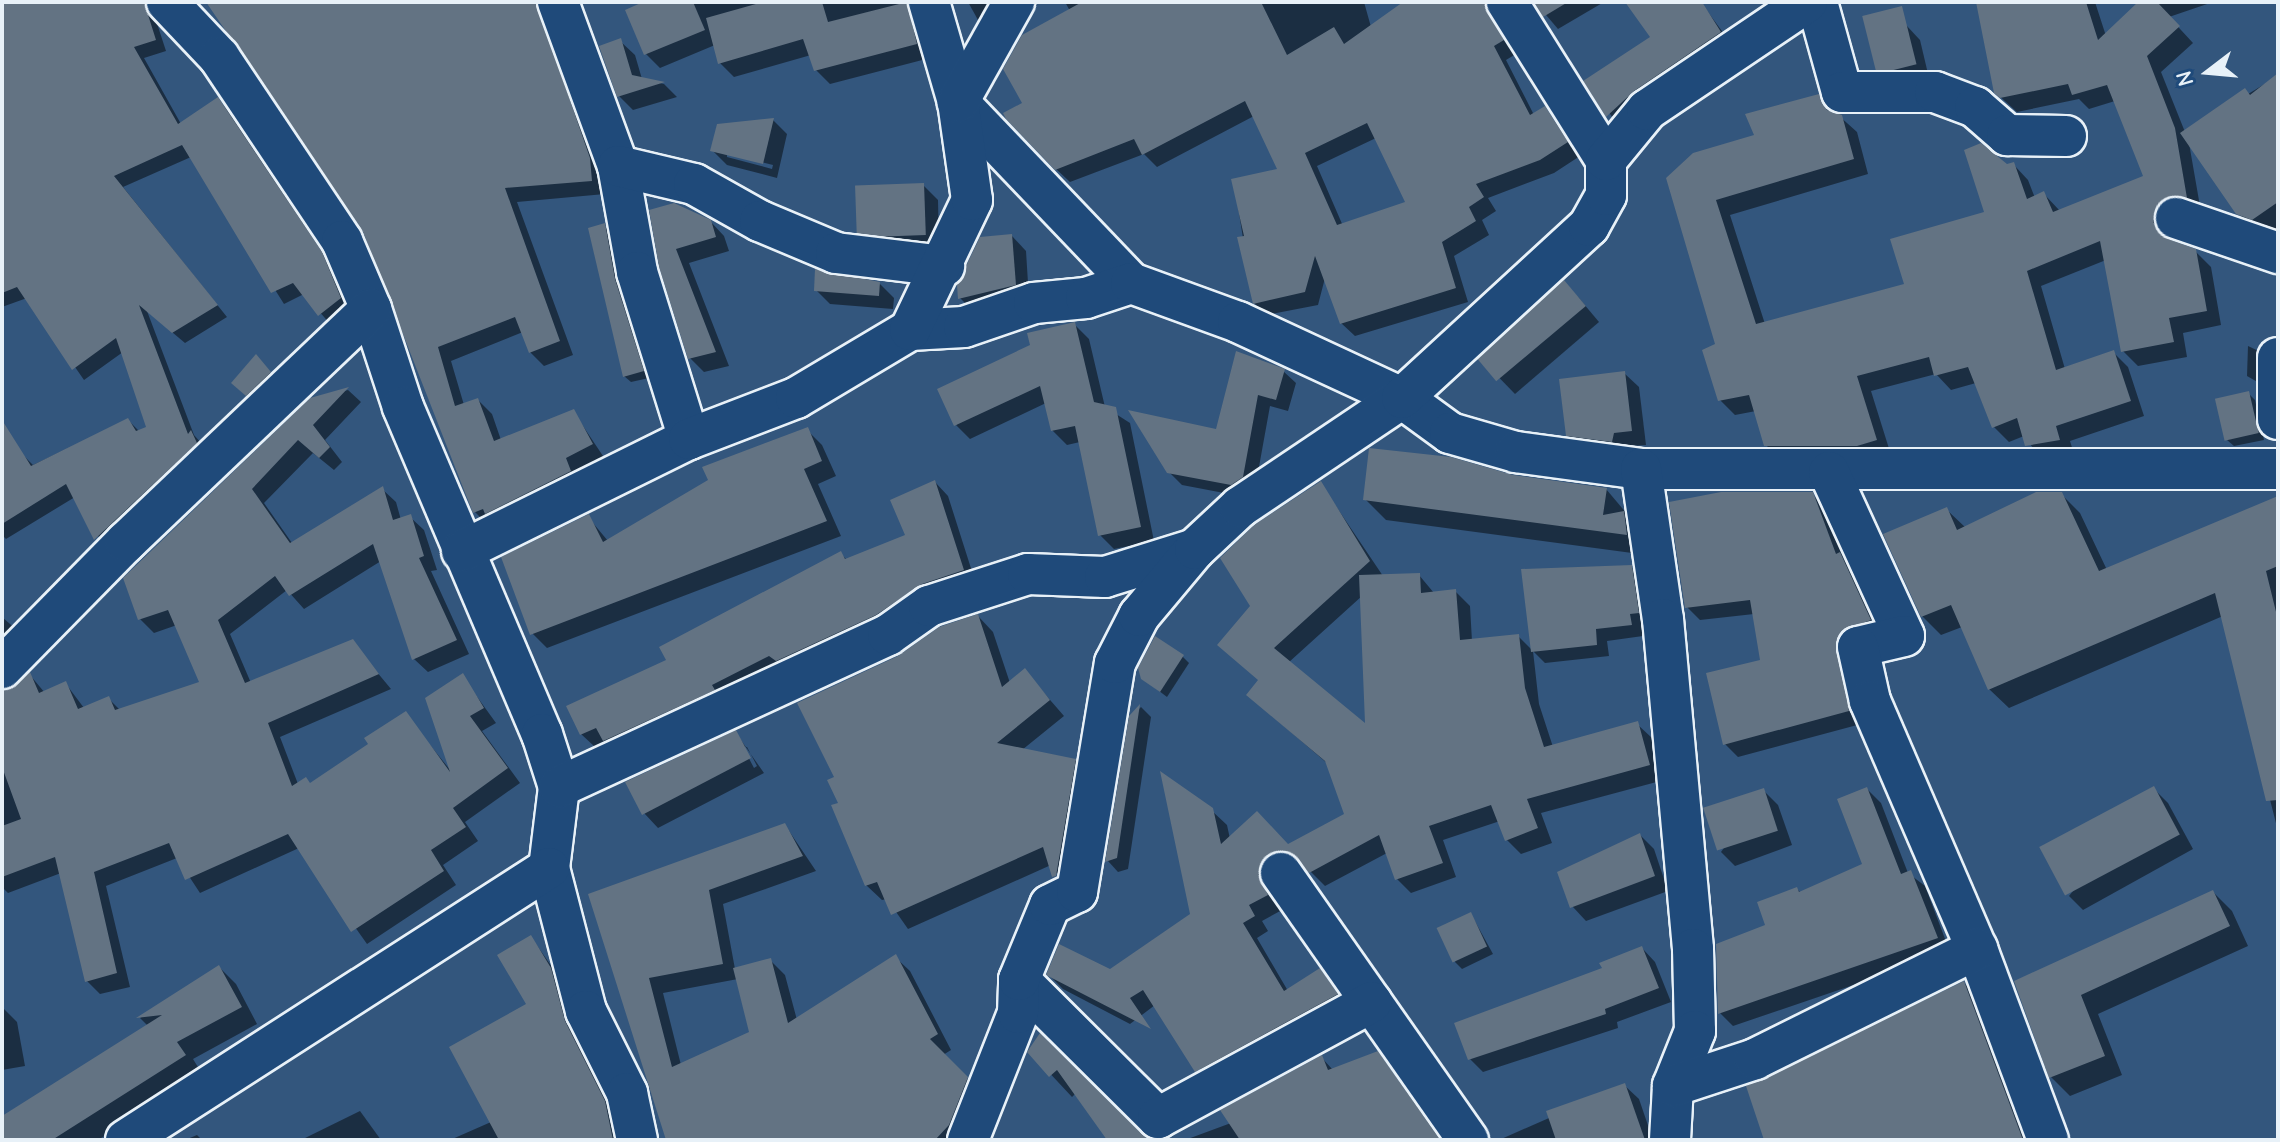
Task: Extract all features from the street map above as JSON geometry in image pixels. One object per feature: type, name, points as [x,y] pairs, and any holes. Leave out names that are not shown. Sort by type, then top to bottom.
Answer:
[{"type":"street","points":[[167,2],[219,57],[342,241],[371,309],[403,407],[542,734],[559,787],[549,868],[586,1011],[627,1093],[637,1140]]},
{"type":"street","points":[[558,2],[618,166],[637,272],[689,439]]},
{"type":"street","points":[[910,330],[944,266],[972,200],[958,102],[929,2]]},
{"type":"street","points":[[958,102],[1014,2]]},
{"type":"street","points":[[968,1140],[1018,1013],[1019,980],[1050,905],[1077,892],[1115,663],[1139,616],[1195,549],[1240,507],[1402,398],[1589,226],[1606,195],[1606,160],[1507,2]]},
{"type":"street","points":[[1606,160],[1647,110],[1807,2]]},
{"type":"street","points":[[1817,2],[1842,92],[1935,92],[1975,107],[2007,135],[2066,136]]},
{"type":"street","points":[[958,102],[1131,283],[1238,322],[1402,398],[1450,433],[1516,452],[1641,469],[1829,472],[2278,469]]},
{"type":"street","points":[[618,166],[694,184],[760,221],[836,253],[944,266]]},
{"type":"street","points":[[2176,218],[2278,253]]},
{"type":"street","points":[[462,551],[689,439],[796,398],[910,330],[964,327],[1034,303],[1086,298],[1131,283]]},
{"type":"street","points":[[2,668],[126,542],[371,309]]},
{"type":"street","points":[[2278,358],[2278,419]]},
{"type":"street","points":[[1641,469],[1663,619],[1693,949],[1695,1031],[1673,1086],[1670,1140]]},
{"type":"street","points":[[1829,472],[1904,636],[1858,647],[1870,701],[1977,949],[2048,1140]]},
{"type":"street","points":[[559,787],[888,635],[929,606],[1028,574],[1105,577],[1195,549]]},
{"type":"street","points":[[126,1140],[549,868]]},
{"type":"street","points":[[1281,873],[1468,1140]]},
{"type":"street","points":[[1673,1086],[1755,1059],[1977,949]]},
{"type":"street","points":[[1019,980],[1158,1118],[1372,1002]]},
{"type":"building","points":[[2,2],[144,2],[156,40],[134,47],[178,124],[218,97],[322,252],[341,298],[318,316],[293,283],[271,293],[182,145],[114,176],[218,305],[172,333],[139,305],[188,434],[191,430],[197,443],[94,540],[66,484],[2,524],[2,420],[31,466],[128,418],[136,431],[146,427],[116,338],[72,370],[17,287],[2,293]]},
{"type":"building","points":[[206,2],[536,2],[590,158],[592,181],[505,188],[560,341],[529,353],[515,317],[438,347],[455,406],[478,398],[494,441],[574,409],[593,444],[566,458],[571,471],[485,514],[483,509],[473,513],[363,232]]},
{"type":"building","points":[[643,2],[693,2],[705,30],[644,55],[625,10]]},
{"type":"building","points":[[763,2],[822,2],[828,22],[907,2],[917,44],[814,71],[803,39],[718,64],[706,18]]},
{"type":"building","points":[[1082,2],[1261,2],[1287,55],[1334,27],[1344,44],[1403,2],[1484,2],[1504,40],[1494,46],[1530,115],[1545,106],[1568,142],[1540,160],[1476,184],[1484,197],[1469,207],[1476,221],[1442,242],[1456,288],[1340,324],[1315,256],[1305,292],[1253,304],[1237,237],[1244,236],[1231,179],[1277,169],[1245,101],[1142,155],[1134,139],[1055,170],[1003,113],[1022,103],[1003,69],[1022,35]],"holes":[[[1367,123],[1405,202],[1337,225],[1305,153]]]},
{"type":"building","points":[[1534,2],[1568,2],[1543,17]]},
{"type":"building","points":[[1625,2],[1702,2],[1721,32],[1634,91],[1606,117],[1583,81],[1650,37]]},
{"type":"building","points":[[1976,2],[2086,2],[2098,40],[2138,2],[2157,2],[2180,26],[2147,56],[2175,128],[2187,198],[2162,200],[2153,222],[2168,239],[2196,249],[2207,311],[2169,318],[2174,342],[2121,352],[2100,241],[2027,271],[2056,370],[2114,350],[2131,401],[2056,426],[2060,440],[2025,446],[2017,418],[1992,428],[1968,367],[1934,376],[1929,357],[1857,376],[1877,440],[1857,446],[1764,446],[1749,395],[1718,401],[1702,350],[1715,344],[1666,178],[1693,153],[1754,135],[1745,114],[1819,94],[1827,110],[1842,115],[1854,159],[1716,200],[1756,324],[1904,284],[1890,239],[1984,212],[1964,150],[1981,143],[2007,164],[2014,162],[2027,199],[2044,191],[2053,212],[2143,176],[2107,85],[2072,95],[2068,84],[2000,98],[1994,93]]},
{"type":"building","points":[[1902,6],[1917,64],[1877,74],[1862,16]]},
{"type":"building","points":[[621,38],[632,75],[665,82],[617,97],[599,46]]},
{"type":"building","points":[[2278,73],[2278,202],[2252,220],[2236,214],[2180,133],[2245,88],[2250,95]]},
{"type":"building","points":[[774,118],[763,164],[710,151],[717,124]]},
{"type":"building","points":[[924,183],[926,235],[857,237],[855,185]]},
{"type":"building","points":[[674,203],[711,220],[716,237],[676,249],[716,352],[688,359],[659,267],[649,210]]},
{"type":"building","points":[[605,223],[615,279],[644,371],[623,377],[588,228]]},
{"type":"building","points":[[1012,234],[1016,285],[958,299],[957,285],[980,237]]},
{"type":"building","points":[[815,269],[880,282],[879,296],[814,291]]},
{"type":"building","points":[[1564,280],[1586,306],[1496,381],[1474,355]]},
{"type":"building","points":[[1075,322],[1094,402],[1116,407],[1141,527],[1098,536],[1075,426],[1051,431],[1040,386],[954,426],[937,389],[1030,345],[1027,333]]},
{"type":"building","points":[[1236,351],[1285,369],[1276,400],[1258,395],[1243,477],[1231,485],[1167,473],[1128,410],[1216,429]]},
{"type":"building","points":[[256,354],[271,372],[246,396],[231,383]]},
{"type":"building","points":[[1625,371],[1632,431],[1614,433],[1612,442],[1566,436],[1559,379]]},
{"type":"building","points":[[349,387],[313,425],[330,447],[319,458],[298,440],[252,489],[290,543],[383,486],[393,520],[411,514],[424,556],[419,558],[457,640],[412,660],[373,544],[289,596],[275,576],[218,620],[245,683],[353,639],[379,674],[268,723],[292,786],[306,777],[310,783],[368,744],[364,738],[406,711],[450,772],[425,698],[463,673],[484,708],[470,716],[508,768],[453,808],[466,827],[431,850],[444,871],[351,932],[288,834],[185,880],[169,843],[94,872],[117,973],[85,982],[55,857],[2,877],[2,826],[21,819],[2,767],[2,690],[30,672],[39,693],[66,681],[78,709],[109,696],[115,710],[199,682],[168,610],[138,620],[123,578],[310,398]]},
{"type":"building","points":[[2249,391],[2259,433],[2225,441],[2215,399]]},
{"type":"building","points":[[808,427],[822,461],[804,469],[827,521],[530,635],[501,557],[589,514],[603,542],[708,480],[702,467]]},
{"type":"building","points":[[1369,448],[1451,457],[1513,475],[1607,488],[1603,515],[1624,511],[1627,535],[1363,500]]},
{"type":"building","points":[[935,480],[964,570],[922,584],[876,615],[776,661],[769,656],[712,685],[715,690],[603,741],[596,728],[580,735],[566,706],[666,660],[659,647],[841,551],[845,559],[905,535],[890,500]]},
{"type":"building","points":[[1321,481],[1370,561],[1274,648],[1365,723],[1359,575],[1420,573],[1421,593],[1456,589],[1460,640],[1519,634],[1525,688],[1544,747],[1638,721],[1650,765],[1527,799],[1538,828],[1505,841],[1491,805],[1429,826],[1443,863],[1395,880],[1379,835],[1309,873],[1290,852],[1268,854],[1258,874],[1268,895],[1249,905],[1255,916],[1243,923],[1284,991],[1320,968],[1338,994],[1195,1072],[1143,990],[1130,998],[1151,1029],[1046,975],[1059,944],[1110,969],[1190,914],[1160,771],[1213,808],[1221,844],[1257,811],[1288,844],[1344,814],[1325,761],[1246,695],[1258,680],[1217,645],[1250,606],[1220,558],[1254,525]]},
{"type":"building","points":[[1721,492],[1813,492],[1836,554],[1840,552],[1871,620],[1843,630],[1836,641],[1849,711],[1723,745],[1706,673],[1760,660],[1750,600],[1685,608],[1669,502]]},
{"type":"building","points":[[2036,492],[2062,492],[2099,571],[2278,496],[2278,566],[2266,571],[2278,620],[2278,800],[2266,801],[2215,593],[1988,690],[1951,605],[1921,617],[1883,534],[1947,507],[1957,530]]},
{"type":"building","points":[[1632,565],[1639,613],[1630,614],[1632,625],[1596,629],[1597,645],[1531,652],[1521,569]]},
{"type":"building","points":[[978,614],[1002,687],[1025,668],[1050,700],[997,743],[1076,759],[1056,876],[1052,877],[1043,847],[891,915],[877,882],[865,886],[831,805],[838,803],[827,780],[834,777],[797,703],[898,656],[939,627]]},
{"type":"building","points":[[1155,636],[1184,655],[1160,692],[1141,679],[1138,668]]},
{"type":"building","points":[[1140,704],[1117,858],[1105,862],[1129,716]]},
{"type":"building","points":[[736,730],[751,758],[642,815],[625,782]]},
{"type":"building","points":[[2154,786],[2180,835],[2065,896],[2039,847]]},
{"type":"building","points":[[1867,787],[1901,874],[1911,870],[1938,938],[1718,1014],[1716,944],[1765,925],[1757,902],[1797,887],[1799,892],[1862,864],[1837,799]]},
{"type":"building","points":[[1764,788],[1778,831],[1717,851],[1703,808]]},
{"type":"building","points":[[785,823],[803,856],[709,890],[723,964],[649,978],[672,1067],[749,1032],[733,968],[771,958],[788,1023],[896,954],[938,1034],[930,1039],[968,1077],[949,1125],[935,1140],[666,1140],[588,894]]},
{"type":"building","points":[[1640,833],[1655,876],[1570,908],[1557,872]]},
{"type":"building","points":[[2213,890],[2230,926],[2081,995],[2105,1056],[2049,1078],[2014,981]]},
{"type":"building","points":[[1471,912],[1487,946],[1453,962],[1437,928]]},
{"type":"building","points":[[531,935],[551,968],[565,1021],[605,1101],[613,1140],[499,1140],[449,1047],[526,1004],[497,955]]},
{"type":"building","points":[[1642,946],[1659,988],[1605,1009],[1606,1014],[1468,1060],[1454,1023],[1602,968],[1599,963]]},
{"type":"building","points":[[219,965],[242,1007],[177,1042],[186,1055],[52,1140],[2,1140],[2,1116],[162,1015],[136,1018]]},
{"type":"building","points":[[1964,981],[2023,1140],[1764,1140],[1746,1086]]},
{"type":"building","points":[[1040,1033],[1149,1140],[1107,1140],[1057,1070],[1049,1077],[1027,1052]]},
{"type":"building","points":[[1378,1051],[1440,1140],[1240,1140],[1220,1110],[1322,1055],[1328,1070]]},
{"type":"building","points":[[1625,1083],[1645,1140],[1556,1140],[1546,1111]]}]
